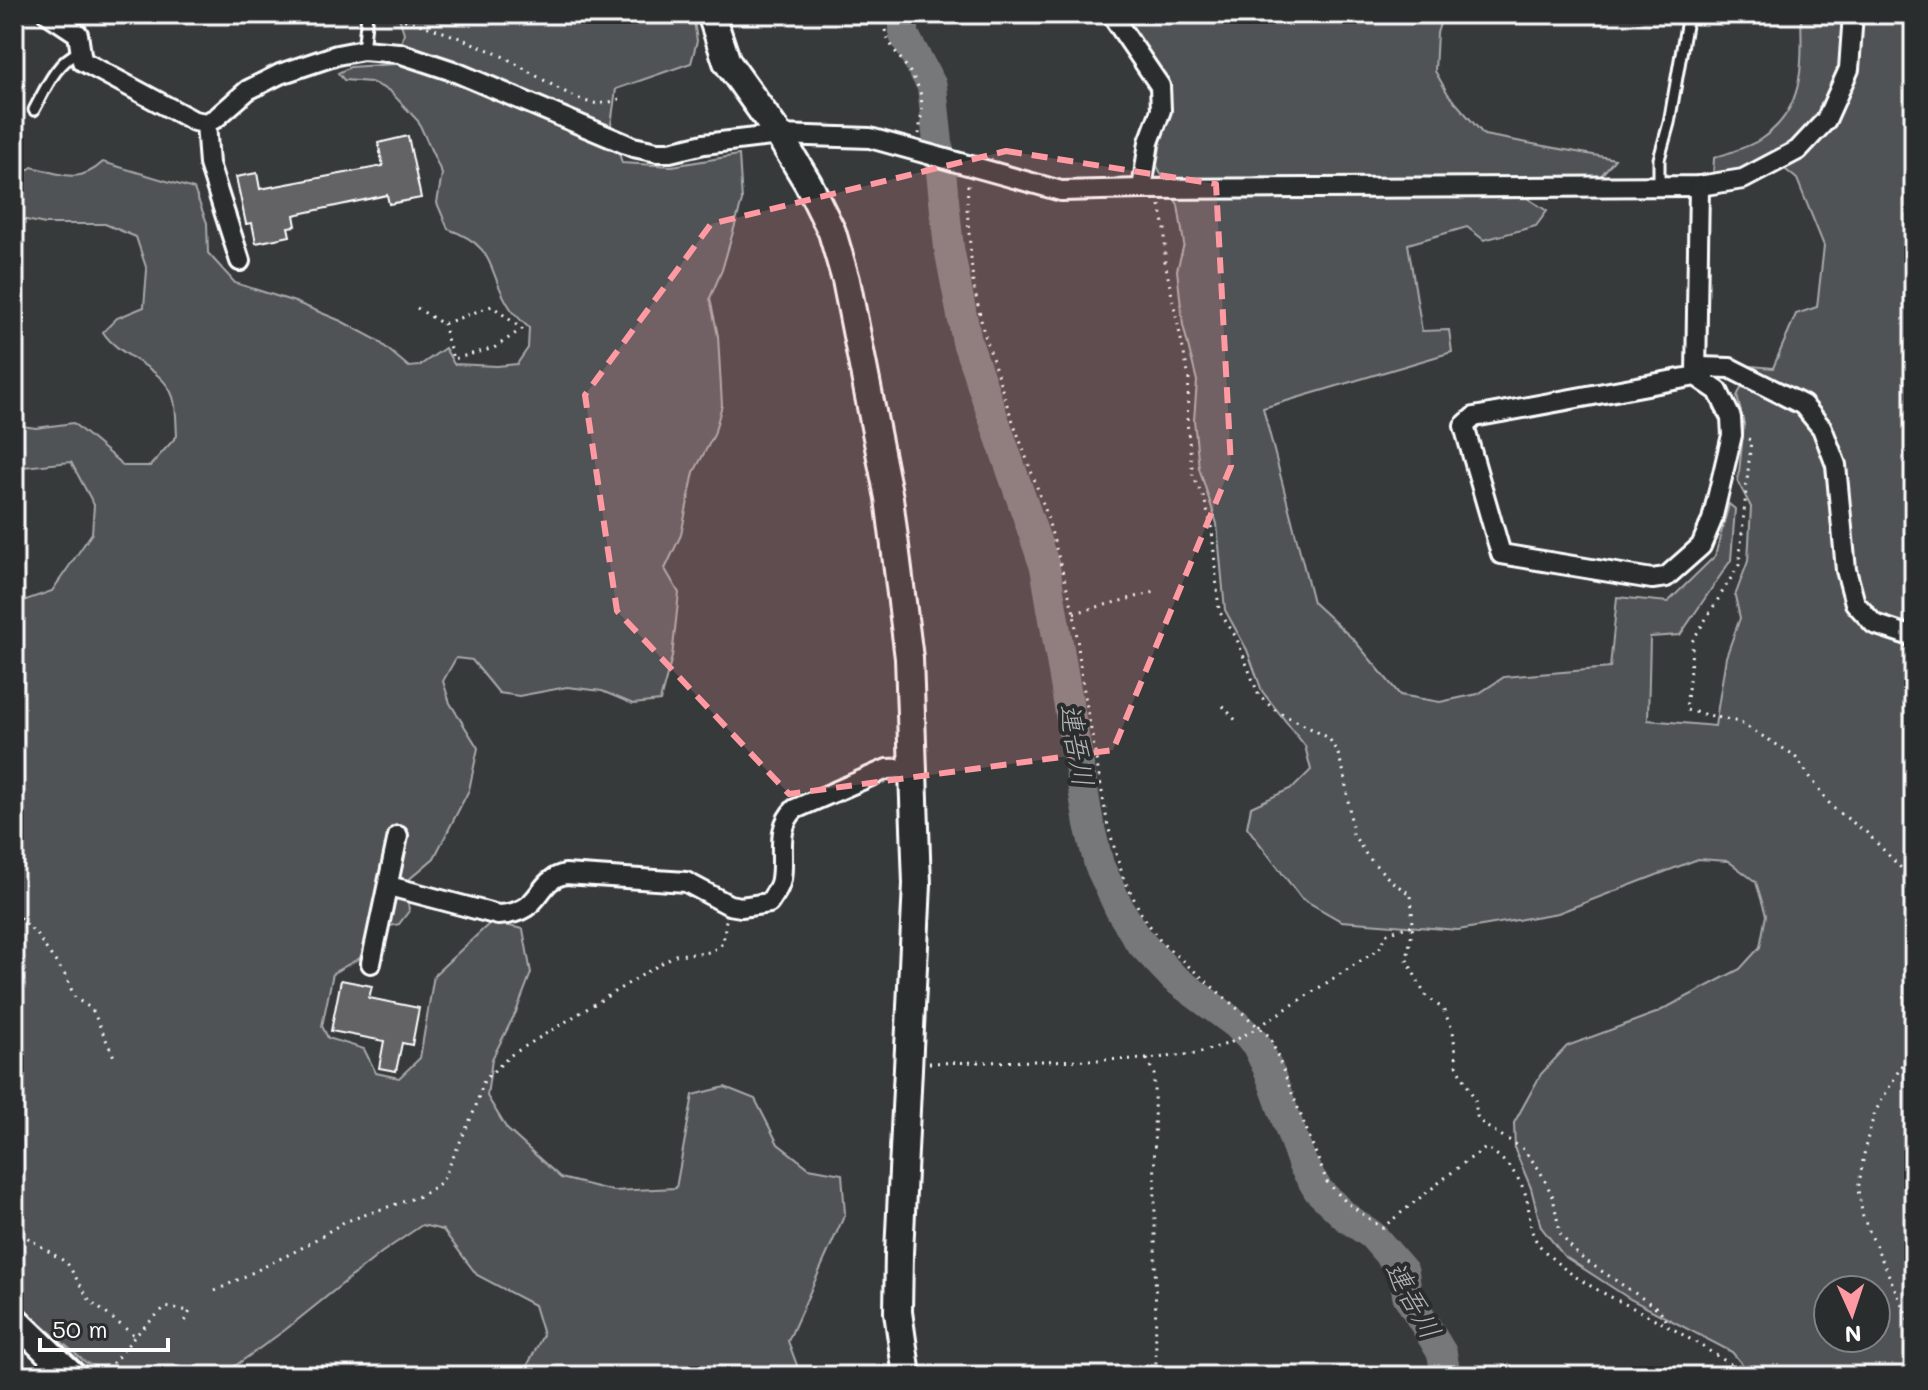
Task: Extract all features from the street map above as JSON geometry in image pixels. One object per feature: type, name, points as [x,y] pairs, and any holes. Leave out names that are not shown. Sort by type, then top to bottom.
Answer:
[{"type":"street","points":[[48,14],[72,27],[78,34],[82,61],[194,121],[206,123],[248,90],[280,74],[337,55],[363,50],[399,53],[453,71],[633,147],[657,152],[779,135],[870,138],[1061,191],[1699,186],[1743,179],[1798,150],[1826,120],[1849,69],[1853,14]]},
{"type":"street","points":[[711,14],[727,62],[779,135],[808,183],[832,232],[846,280],[889,498],[909,658],[917,884],[898,1312],[907,1376]]},
{"type":"street","points":[[1111,14],[1160,86],[1161,110],[1149,142],[1150,189]]},
{"type":"street","points":[[206,123],[209,164],[240,261]]},
{"type":"street","points":[[1699,186],[1697,372],[1718,391],[1731,418],[1732,435],[1712,520],[1701,546],[1666,577],[1652,579],[1501,554],[1464,426],[1474,417],[1697,372],[1730,368],[1803,405],[1822,428],[1836,465],[1846,570],[1855,603],[1874,624],[1914,637]]},
{"type":"street","points":[[389,886],[498,915],[527,909],[554,877],[565,874],[686,882],[729,905],[741,907],[769,903],[781,881],[783,829],[788,816],[795,809],[887,769],[914,768]]},
{"type":"street","points":[[371,963],[398,836]]},
{"type":"street","points":[[14,1319],[73,1376]]},
{"type":"lane","points":[[363,50],[367,14]]},
{"type":"lane","points":[[1659,186],[1659,159],[1669,123],[1688,14]]},
{"type":"lane","points":[[34,110],[58,68],[67,57],[79,52]]},
{"type":"path","points":[[380,14],[421,24],[469,42],[586,101],[604,103],[622,98]]},
{"type":"path","points":[[884,14],[887,39],[921,95],[917,151]]},
{"type":"path","points":[[968,164],[967,208],[973,282],[983,329],[1045,509],[1074,613],[1082,679],[1108,826],[1123,877],[1141,913],[1161,942],[1270,1037],[1327,1182],[1346,1202],[1382,1228],[1486,1148],[1496,1153],[1523,1186],[1528,1201],[1530,1231],[1540,1246],[1579,1279],[1668,1326],[1751,1376]]},
{"type":"path","points":[[1150,189],[1165,229],[1165,262],[1189,378],[1187,422],[1193,476],[1204,498],[1212,530],[1219,611],[1236,637],[1259,696],[1275,710],[1329,738],[1344,773],[1353,834],[1367,856],[1391,881],[1411,895],[1413,925],[1407,960],[1425,995],[1443,1009],[1453,1031],[1457,1065],[1475,1100],[1477,1116],[1484,1125],[1522,1148],[1539,1169],[1553,1197],[1560,1234],[1579,1256],[1660,1310],[1668,1326]]},
{"type":"path","points":[[417,308],[443,324],[453,359],[494,348],[522,329],[492,306],[443,324]]},
{"type":"path","points":[[1732,435],[1751,440],[1739,565],[1693,640],[1686,710],[1739,722],[1794,755],[1832,807],[1867,833],[1902,869],[1914,893]]},
{"type":"path","points":[[1074,613],[1155,592]]},
{"type":"path","points":[[1223,706],[1239,724]]},
{"type":"path","points":[[215,1291],[300,1249],[344,1222],[420,1196],[442,1182],[475,1109],[484,1080],[511,1055],[675,955],[711,952],[723,943],[729,905]]},
{"type":"path","points":[[14,912],[23,918],[65,975],[75,998],[92,1009],[115,1059]]},
{"type":"path","points":[[909,1064],[1147,1059],[1195,1054],[1230,1043],[1259,1027],[1379,949],[1388,933],[1413,925]]},
{"type":"path","points":[[1914,1044],[1875,1112],[1858,1190],[1863,1217],[1914,1332]]},
{"type":"path","points":[[1147,1059],[1154,1074],[1156,1376]]},
{"type":"path","points":[[14,1229],[67,1263],[90,1301],[135,1336]]},
{"type":"path","points":[[102,1376],[135,1336],[165,1307],[190,1311],[183,1326]]},
{"type":"highlighted area","points":[[1006,151],[1216,184],[1231,466],[1113,750],[789,794],[617,611],[585,395],[711,224]]},
{"type":"shaded area","points":[[398,14],[693,14],[697,41],[691,63],[616,89],[611,125],[622,163],[672,166],[739,155],[742,201],[722,270],[710,298],[718,336],[722,405],[714,435],[694,472],[681,535],[665,569],[679,593],[672,657],[660,701],[633,704],[602,691],[567,687],[519,696],[499,693],[472,660],[456,658],[443,681],[450,703],[478,748],[469,790],[434,858],[406,882],[409,911],[399,924],[372,930],[360,958],[333,973],[322,1026],[328,1038],[364,1049],[376,1073],[399,1078],[420,1058],[434,975],[491,922],[523,929],[531,973],[516,1012],[492,1059],[487,1096],[507,1129],[561,1178],[613,1191],[676,1188],[693,1095],[725,1087],[755,1099],[778,1144],[809,1168],[842,1174],[845,1214],[788,1341],[798,1368],[805,1376],[522,1376],[543,1335],[534,1305],[477,1275],[443,1230],[422,1225],[221,1376],[111,1376],[85,1362],[14,1301],[14,596],[23,601],[52,591],[92,533],[94,505],[71,462],[14,468],[14,425],[36,428],[73,423],[124,466],[150,466],[177,436],[176,411],[168,386],[110,341],[103,332],[117,318],[144,307],[147,270],[136,237],[105,224],[45,224],[16,218],[14,180],[32,167],[77,176],[103,162],[194,189],[207,223],[208,253],[235,283],[341,321],[377,340],[409,367],[419,366],[445,348],[454,364],[517,364],[528,348],[529,328],[503,296],[484,253],[465,236],[448,229],[437,203],[442,174],[418,121],[390,91],[371,82],[344,80],[338,73],[350,67],[395,64],[404,33]]},
{"type":"shaded area","points":[[1117,14],[1443,14],[1437,33],[1435,71],[1448,94],[1484,135],[1615,159],[1601,176],[1531,179],[1527,198],[1547,211],[1536,226],[1484,240],[1467,227],[1408,244],[1422,331],[1449,330],[1452,352],[1263,408],[1313,602],[1354,640],[1400,695],[1440,702],[1478,694],[1504,677],[1610,668],[1617,597],[1668,602],[1715,556],[1729,504],[1735,509],[1731,560],[1680,635],[1650,637],[1648,720],[1715,726],[1726,657],[1740,618],[1735,596],[1748,561],[1751,507],[1738,482],[1744,424],[1737,396],[1752,366],[1773,368],[1796,314],[1817,307],[1824,246],[1797,179],[1769,156],[1735,173],[1713,176],[1714,158],[1761,139],[1786,114],[1794,99],[1801,67],[1801,14],[1914,14],[1914,1376],[1752,1376],[1732,1352],[1630,1299],[1564,1256],[1541,1227],[1531,1188],[1515,1150],[1514,1123],[1541,1074],[1567,1046],[1656,1013],[1740,969],[1760,947],[1766,915],[1756,882],[1728,861],[1698,859],[1558,913],[1458,930],[1341,921],[1301,898],[1247,827],[1251,807],[1294,787],[1311,770],[1305,746],[1262,691],[1247,650],[1225,610],[1217,524],[1199,468],[1194,420],[1197,381],[1183,325],[1177,270],[1184,244],[1178,205],[1157,166],[1166,111]]},
{"type":"building","points":[[408,136],[421,198],[389,204],[387,195],[294,215],[296,226],[288,227],[290,236],[256,243],[252,223],[246,224],[236,177],[257,173],[260,189],[383,166],[378,143]]},
{"type":"building","points":[[341,980],[372,986],[369,998],[419,1008],[412,1045],[402,1043],[396,1071],[379,1068],[384,1041],[331,1031]]},
{"type":"waterway","name":"連吾川","points":[[904,14],[904,35],[932,86],[949,248],[967,342],[1045,567],[1089,824],[1099,865],[1139,941],[1174,978],[1236,1024],[1256,1044],[1302,1163],[1318,1190],[1346,1217],[1372,1235],[1404,1272],[1407,1295],[1442,1353],[1446,1376]]}]
